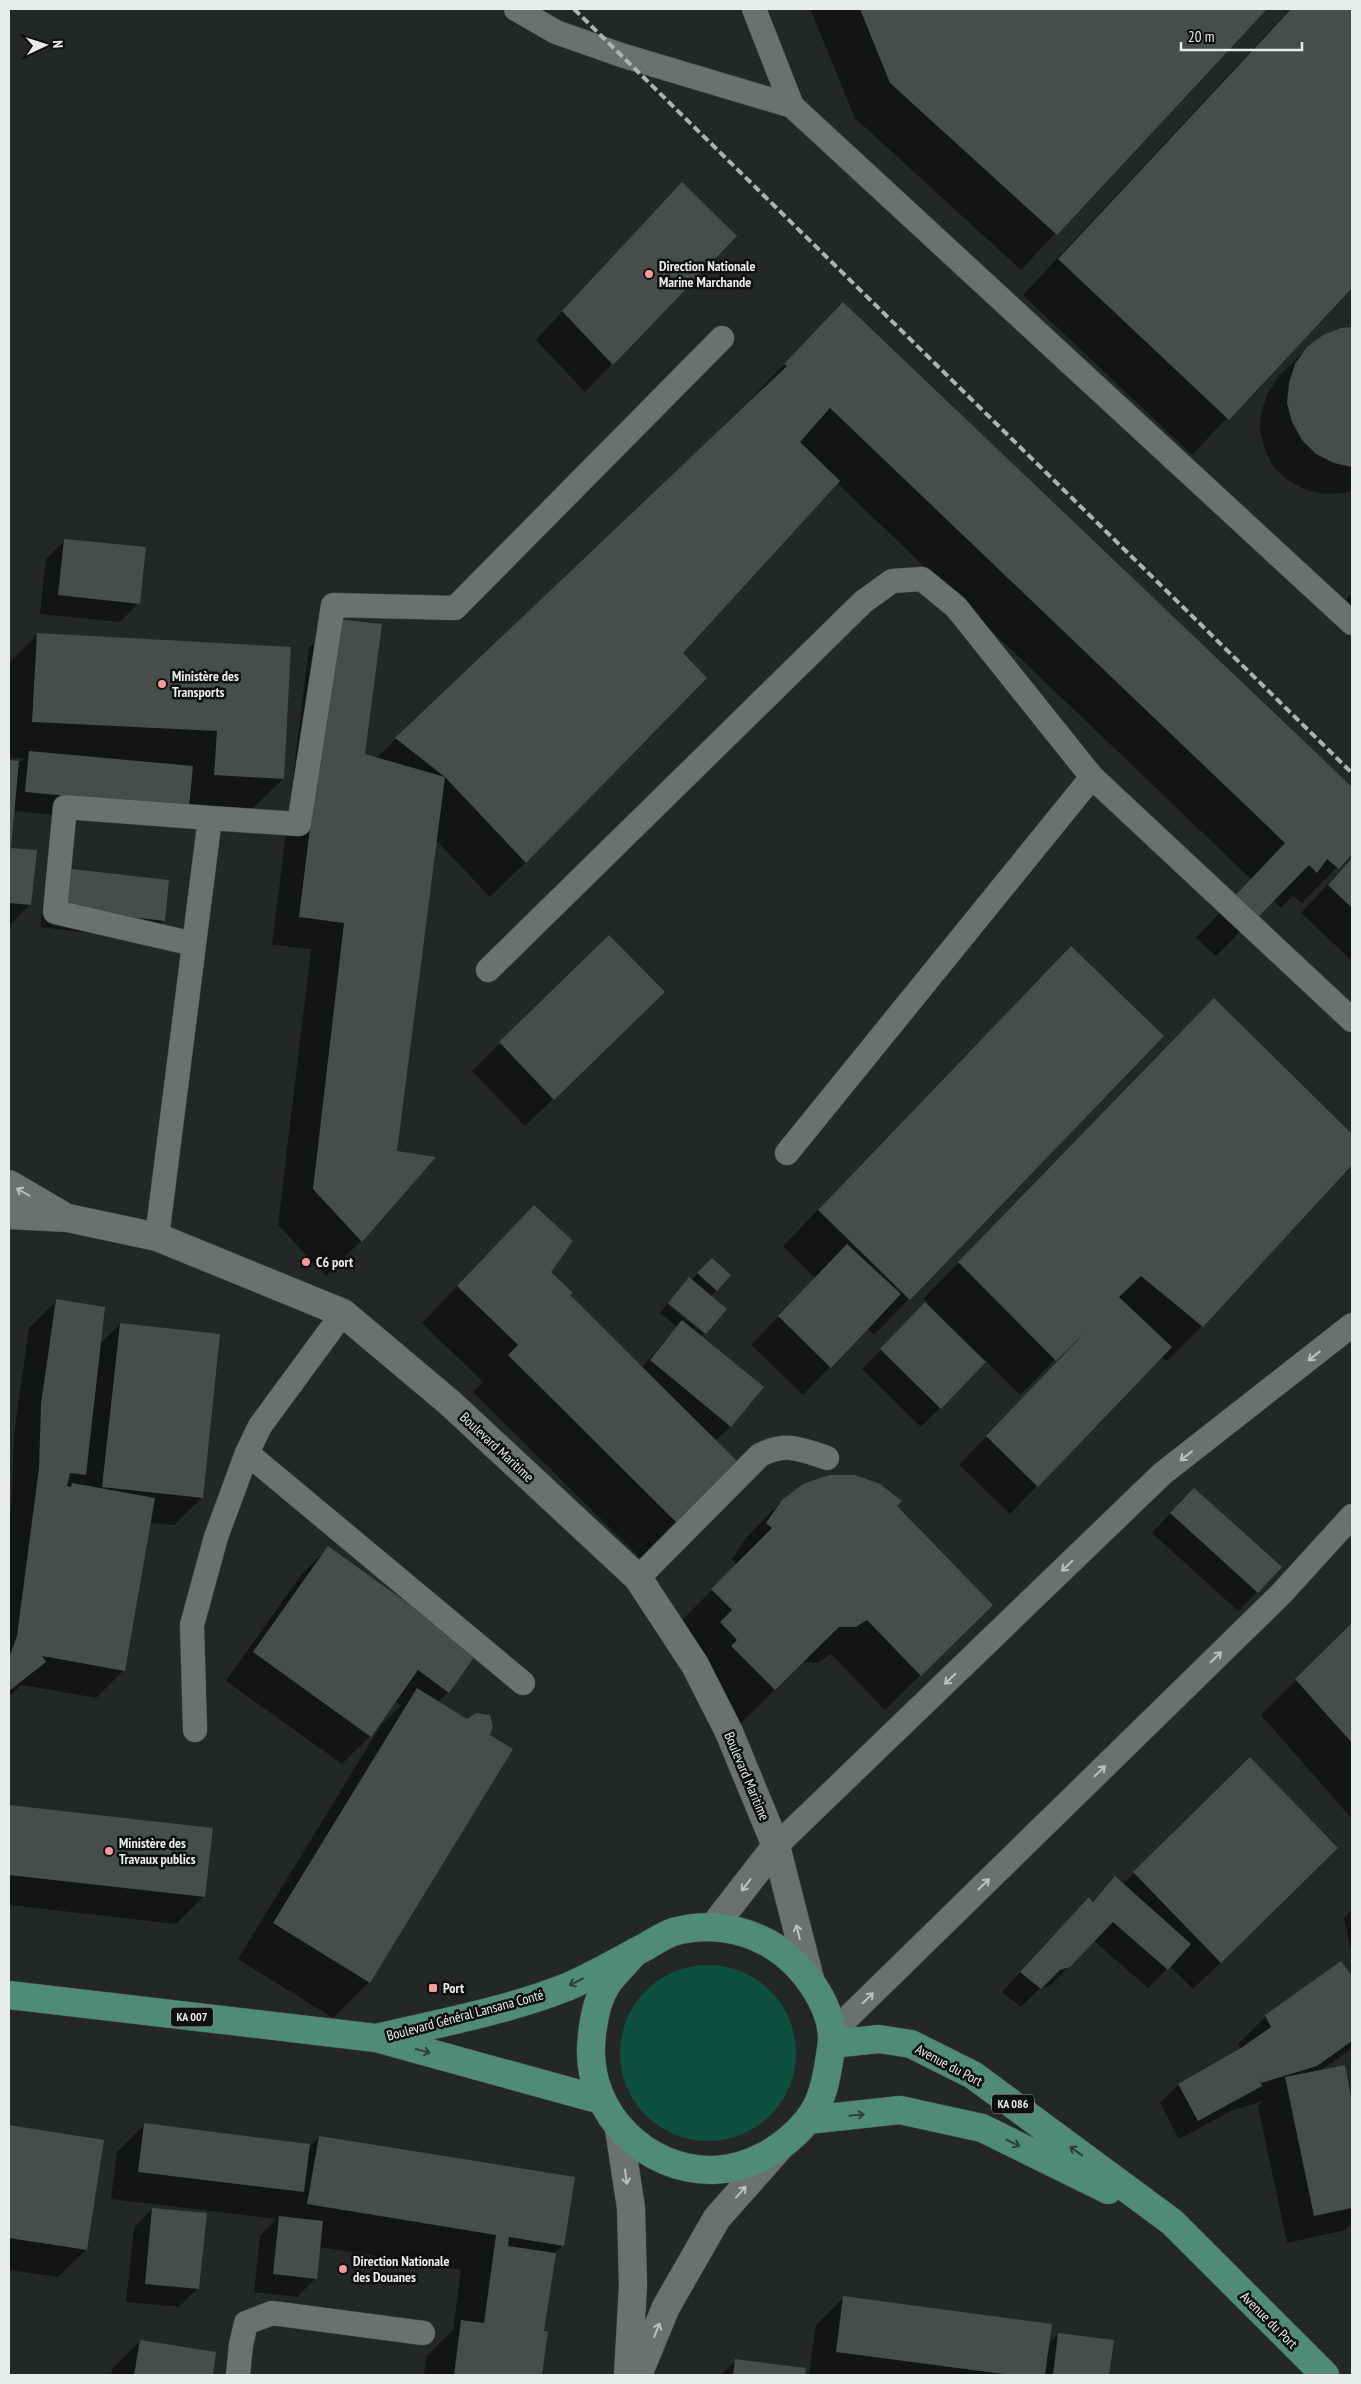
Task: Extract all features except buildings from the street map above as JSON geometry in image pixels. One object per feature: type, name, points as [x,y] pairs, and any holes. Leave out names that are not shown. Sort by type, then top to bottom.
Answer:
[{"type":"main road","points":[[635,1952],[607,1984],[592,2024],[590,2067],[601,2100],[619,2129],[645,2151],[676,2165],[713,2170],[750,2163],[782,2146],[808,2120],[825,2086],[832,2038],[810,1979],[784,1951],[751,1934],[714,1926]]},
{"type":"main road","name":"Boulevard Général Lansana Conté","points":[[376,2038],[501,2008],[568,1986],[672,1933],[714,1926]]},
{"type":"main road","name":"Boulevard Général Lansana Conté","points":[[9,1995],[376,2038],[601,2100]]},
{"type":"main road","name":"Avenue du Port","points":[[832,2038],[879,2039],[911,2044],[972,2075],[1172,2222],[1324,2375]]},
{"type":"main road","name":"Avenue du Port","points":[[808,2120],[900,2110],[982,2128],[1172,2222]]},
{"type":"street","name":"Boulevard Maritime","points":[[9,1184],[68,1218]]},
{"type":"street","name":"Boulevard Maritime","points":[[9,1215],[68,1218],[157,1237],[343,1313],[450,1403],[638,1578],[695,1665],[729,1732],[776,1846],[810,1979]]},
{"type":"street","points":[[714,1926],[776,1846]]},
{"type":"street","points":[[619,2129],[632,2236],[633,2285],[628,2375]]},
{"type":"street","points":[[638,2375],[666,2307],[717,2218],[782,2146]]},
{"type":"lane","points":[[516,9],[556,32],[621,55],[792,106]]},
{"type":"lane","points":[[754,9],[792,106],[1352,623]]},
{"type":"lane","points":[[194,944],[55,912],[65,806],[298,824],[333,605],[455,608],[722,338]]},
{"type":"lane","points":[[488,970],[863,602],[892,581],[922,579],[956,607],[1092,777],[1352,1020]]},
{"type":"lane","points":[[787,1153],[1092,777]]},
{"type":"lane","points":[[157,1237],[210,818]]},
{"type":"lane","points":[[195,1730],[192,1625],[216,1537],[247,1453],[260,1426],[343,1313]]},
{"type":"lane","points":[[776,1846],[1162,1474],[1352,1325]]},
{"type":"lane","points":[[638,1578],[760,1455],[773,1448],[793,1447],[827,1458]]},
{"type":"lane","points":[[247,1453],[524,1683]]},
{"type":"lane","points":[[832,2038],[1281,1594],[1352,1516]]},
{"type":"lane","points":[[238,2375],[241,2345],[246,2323],[272,2313],[423,2333]]},
{"type":"green space","points":[[708,1965],[742,1972],[764,1985],[776,1997],[789,2019],[796,2053],[789,2087],[776,2109],[764,2121],[742,2134],[708,2141],[674,2134],[652,2121],[640,2109],[627,2087],[620,2053],[627,2019],[640,1997],[652,1985],[674,1972]]},
{"type":"railway","points":[[574,9],[1352,773]]},
{"type":"place","name":"Direction Nationale Marine Marchande","points":[[649,274]]},
{"type":"place","name":"Ministère des Transports","points":[[162,684]]},
{"type":"place","name":"C6 port","points":[[306,1262]]},
{"type":"place","name":"Ministère des Travaux publics","points":[[109,1851]]},
{"type":"place","name":"Port","points":[[433,1988]]},
{"type":"place","name":"Direction Nationale des Douanes","points":[[343,2269]]}]
